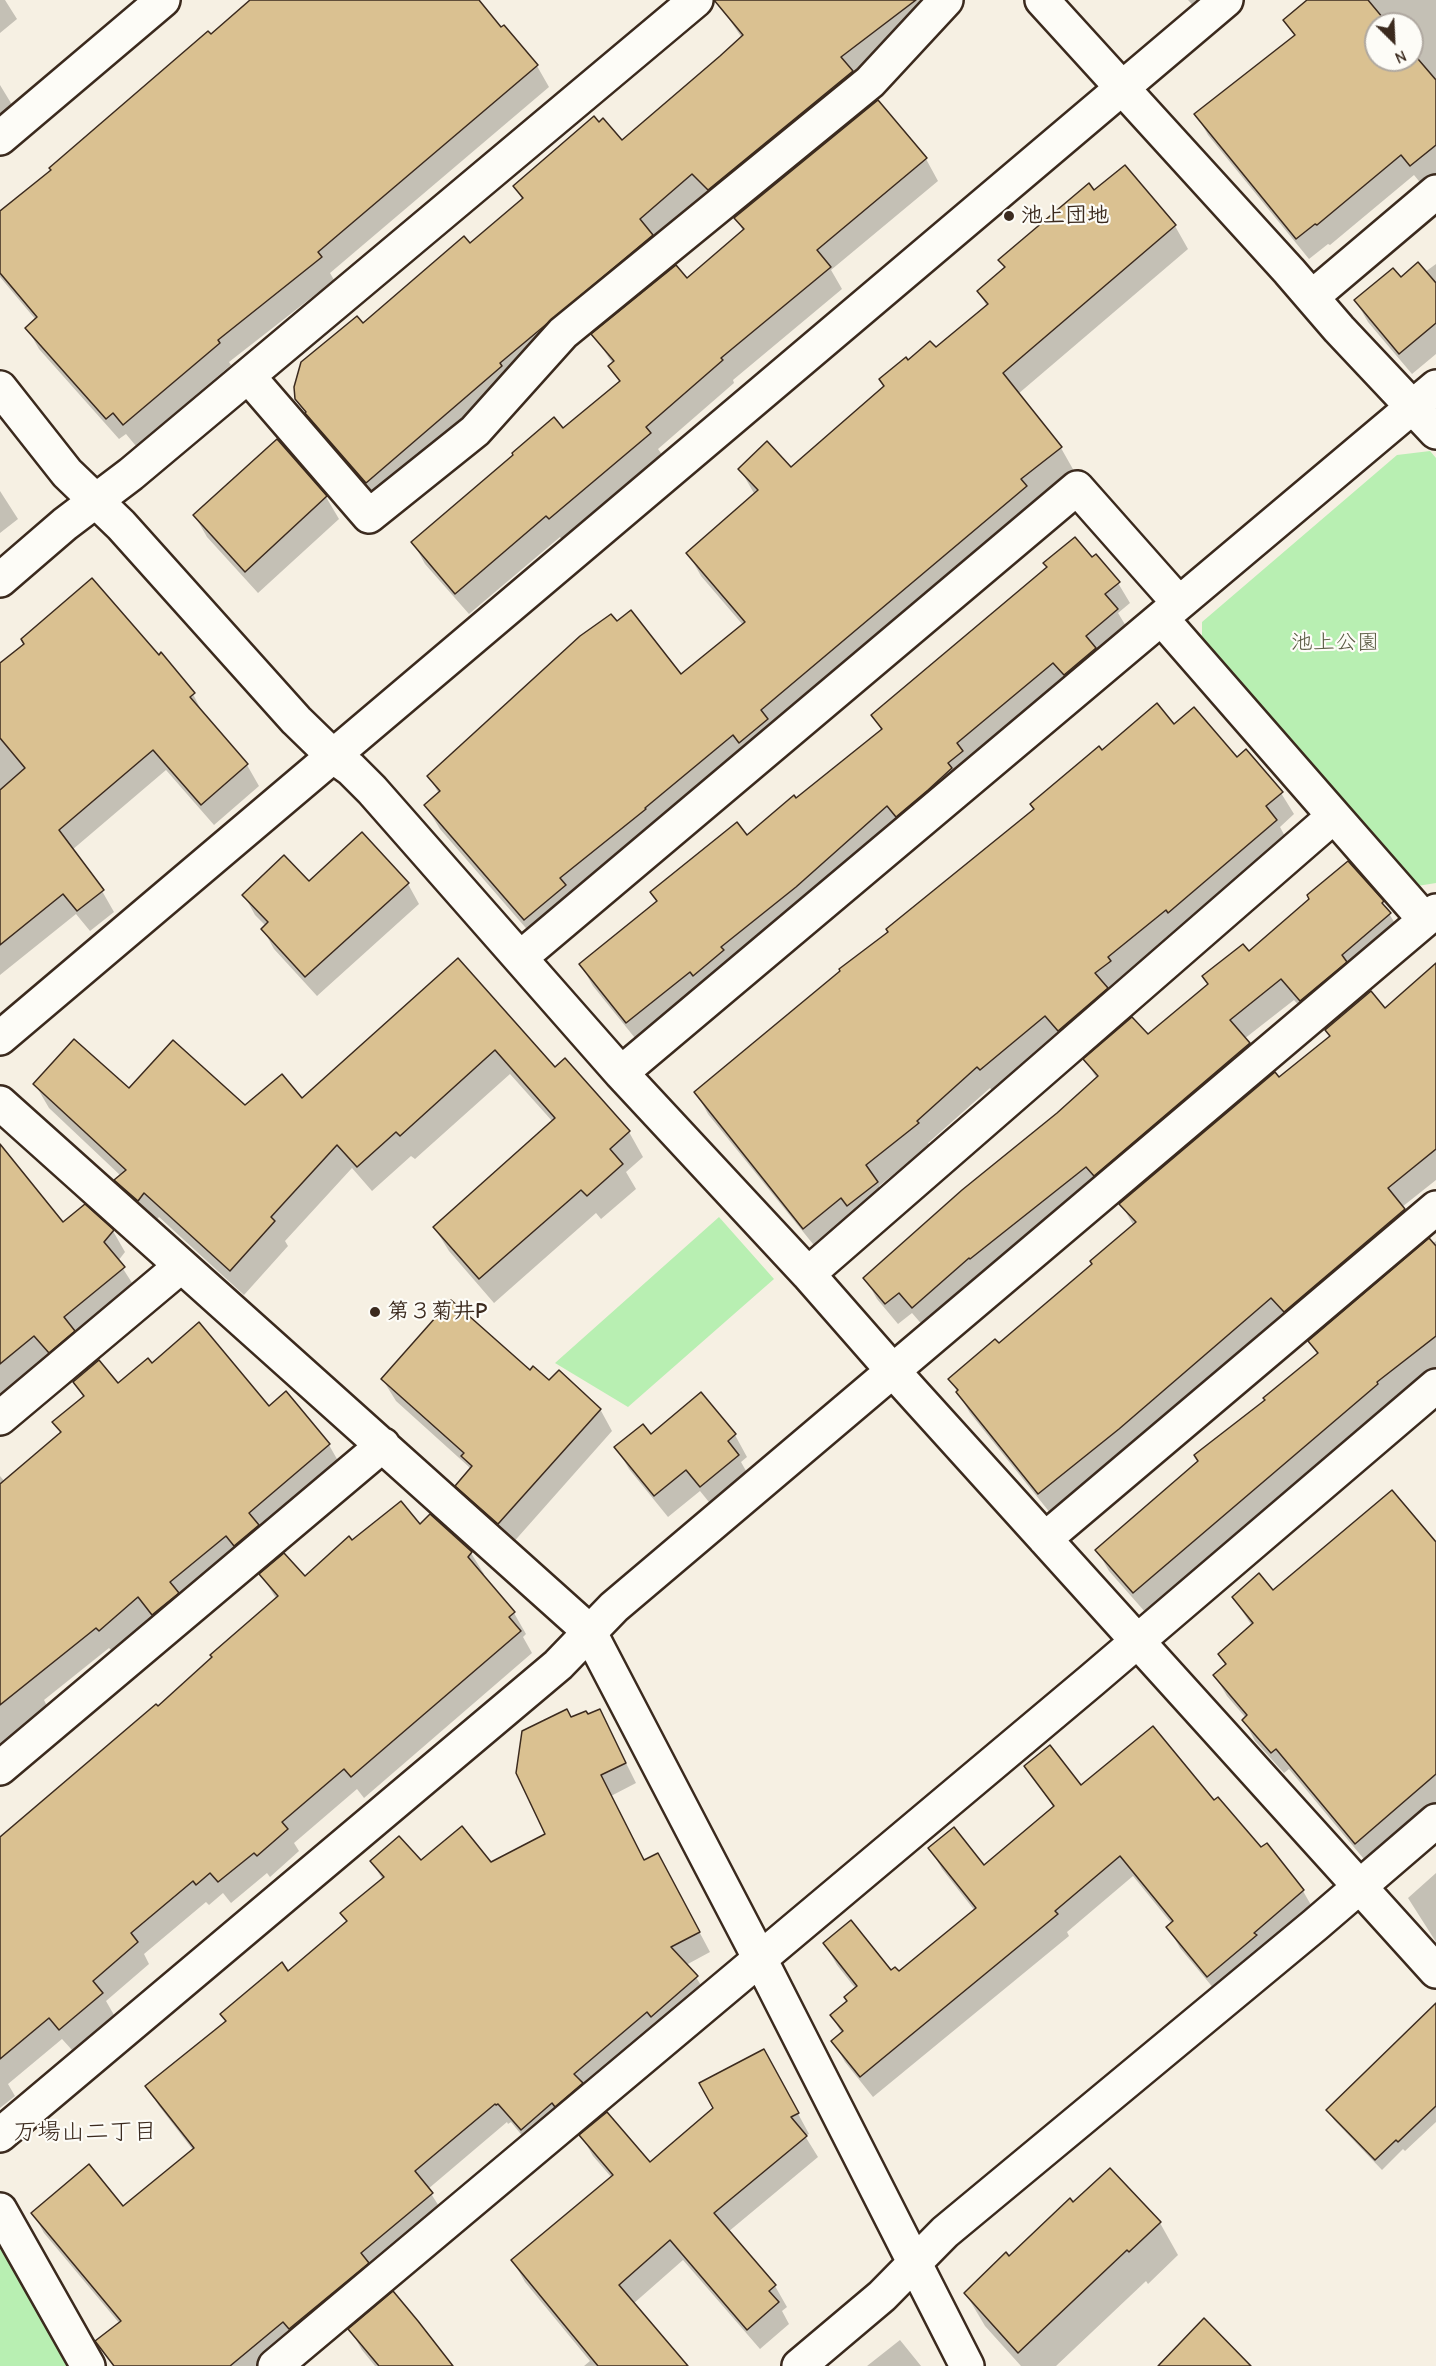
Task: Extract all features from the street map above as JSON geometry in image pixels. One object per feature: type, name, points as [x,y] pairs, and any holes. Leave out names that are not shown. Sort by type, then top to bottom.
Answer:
[{"type":"street","points":[[0,138],[163,0]]},
{"type":"street","points":[[0,579],[131,474],[696,0]]},
{"type":"street","points":[[248,376],[369,516],[475,431],[563,333],[870,82],[946,0]]},
{"type":"street","points":[[1042,0],[1312,297],[1424,397],[1436,432]]},
{"type":"street","points":[[0,1038],[1226,0]]},
{"type":"street","points":[[1312,297],[1436,192]]},
{"type":"street","points":[[0,388],[67,473],[97,500],[296,720],[372,790],[621,1073],[808,1274],[1436,1971]]},
{"type":"street","points":[[621,1073],[1424,397]]},
{"type":"street","points":[[0,2135],[558,1665],[589,1630],[632,1592],[1431,916],[1334,816],[1170,611],[1077,488],[520,958]]},
{"type":"street","points":[[808,1274],[1334,816]]},
{"type":"street","points":[[0,1103],[589,1630],[760,1959],[967,2366]]},
{"type":"street","points":[[1045,1539],[1436,1208]]},
{"type":"street","points":[[0,1418],[181,1266]]},
{"type":"street","points":[[274,2366],[760,1959],[1436,1386]]},
{"type":"street","points":[[0,1768],[383,1445]]},
{"type":"street","points":[[799,2366],[882,2296],[945,2232],[1436,1821]]},
{"type":"street","points":[[0,2210],[88,2366]]},
{"type":"green space","name":"池上公園","points":[[1430,451],[1436,458],[1436,883],[1411,887],[1202,644],[1202,622],[1397,455]]},
{"type":"green space","points":[[719,1217],[774,1279],[628,1407],[555,1363]]},
{"type":"green space","points":[[0,2239],[72,2366],[0,2366]]},
{"type":"building","points":[[250,0],[479,0],[501,27],[504,25],[538,65],[318,252],[322,257],[218,340],[220,343],[123,425],[113,413],[106,419],[25,328],[37,317],[0,273],[0,211],[51,170],[49,168],[208,31],[211,34]]},
{"type":"building","points":[[714,0],[916,0],[841,57],[853,71],[708,190],[692,174],[640,219],[653,235],[500,363],[502,366],[366,483],[295,399],[294,387],[301,362],[357,316],[363,323],[464,236],[470,243],[523,198],[513,186],[594,116],[599,122],[603,118],[622,140],[720,56],[743,35]]},
{"type":"building","points":[[1307,0],[1368,0],[1378,12],[1364,12],[1364,72],[1424,72],[1424,66],[1436,80],[1436,145],[1410,166],[1401,155],[1317,225],[1315,224],[1296,239],[1194,114],[1295,35],[1283,20]]},
{"type":"building","points":[[878,100],[927,158],[817,250],[831,267],[721,358],[723,360],[646,427],[651,433],[549,519],[546,516],[455,594],[411,542],[554,417],[563,428],[620,381],[608,366],[614,361],[591,334],[676,265],[687,278],[744,229],[734,218]]},
{"type":"building","points":[[1125,165],[1176,225],[1003,373],[1062,447],[1021,479],[1027,486],[761,710],[768,719],[739,743],[733,735],[560,878],[566,885],[524,920],[424,805],[440,791],[427,776],[580,636],[611,614],[617,621],[631,610],[681,674],[745,622],[686,553],[758,490],[738,469],[767,441],[791,467],[884,386],[879,379],[906,357],[908,360],[930,341],[936,347],[988,304],[977,291],[1005,267],[998,260],[1089,183],[1094,190]]},
{"type":"building","points":[[1418,262],[1436,283],[1436,323],[1399,354],[1354,300],[1393,268],[1401,277]]},
{"type":"building","points":[[277,439],[327,496],[245,572],[193,515]]},
{"type":"building","points":[[1075,537],[1092,557],[1096,554],[1120,582],[1105,594],[1118,609],[1086,636],[1096,648],[1064,675],[1053,663],[957,743],[963,751],[948,763],[952,768],[896,817],[887,806],[796,887],[721,947],[724,950],[693,976],[690,972],[626,1023],[579,964],[657,901],[650,892],[737,822],[747,835],[794,795],[796,798],[882,729],[871,715],[1047,567],[1043,563]]},
{"type":"building","points":[[92,578],[159,655],[161,652],[195,693],[190,697],[248,764],[201,805],[153,750],[59,830],[104,890],[77,911],[63,894],[0,945],[0,790],[25,768],[0,738],[0,663],[24,644],[21,639]]},
{"type":"building","points":[[1157,703],[1174,724],[1194,707],[1237,757],[1246,749],[1283,792],[1266,806],[1277,820],[1168,913],[1166,910],[1108,957],[1111,961],[1095,973],[1108,988],[1058,1031],[1045,1016],[980,1070],[977,1067],[917,1121],[919,1123],[866,1165],[878,1182],[847,1206],[841,1198],[803,1229],[694,1092],[840,971],[839,969],[888,932],[886,929],[1034,809],[1030,804],[1099,746],[1102,750]]},
{"type":"building","points":[[362,832],[409,883],[305,977],[261,929],[268,922],[242,895],[284,855],[309,881]]},
{"type":"building","points":[[1348,861],[1384,901],[1382,903],[1391,913],[1342,955],[1347,962],[1300,1001],[1281,979],[1230,1020],[1250,1043],[1094,1176],[1086,1167],[969,1258],[912,1308],[899,1293],[885,1304],[863,1278],[962,1190],[1057,1113],[1098,1076],[1083,1059],[1132,1017],[1148,1034],[1208,984],[1202,976],[1243,944],[1249,951],[1309,899],[1307,895]]},
{"type":"building","points":[[458,958],[555,1067],[565,1058],[630,1131],[610,1149],[623,1164],[587,1196],[581,1190],[479,1279],[433,1227],[555,1118],[495,1050],[400,1136],[396,1132],[357,1167],[337,1145],[271,1217],[275,1221],[230,1271],[144,1193],[138,1201],[114,1180],[126,1170],[33,1084],[74,1039],[129,1088],[173,1040],[245,1105],[282,1074],[302,1098]]},
{"type":"building","points":[[1436,963],[1436,1149],[1388,1188],[1405,1209],[1284,1312],[1271,1298],[1119,1429],[1038,1494],[948,1379],[995,1339],[999,1343],[1092,1264],[1090,1261],[1136,1222],[1119,1204],[1275,1072],[1279,1077],[1330,1036],[1325,1030],[1371,991],[1385,1008]]},
{"type":"building","points":[[0,1144],[63,1222],[85,1204],[114,1230],[104,1242],[125,1267],[64,1317],[75,1331],[49,1353],[34,1336],[0,1364]]},
{"type":"building","points":[[1429,1238],[1436,1246],[1436,1336],[1377,1382],[1378,1384],[1133,1593],[1095,1550],[1198,1461],[1194,1455],[1265,1400],[1263,1398],[1318,1353],[1308,1341]]},
{"type":"building","points":[[451,1300],[530,1370],[533,1366],[549,1380],[559,1370],[601,1409],[498,1524],[455,1486],[472,1466],[461,1456],[464,1453],[381,1379]]},
{"type":"building","points":[[199,1322],[269,1406],[286,1391],[330,1444],[249,1513],[259,1525],[234,1546],[226,1536],[170,1582],[179,1593],[152,1615],[138,1597],[99,1631],[96,1628],[0,1705],[0,1484],[61,1432],[52,1422],[84,1396],[73,1382],[99,1360],[118,1383],[148,1358],[152,1363]]},
{"type":"building","points":[[701,1392],[736,1434],[728,1441],[739,1455],[700,1487],[686,1470],[654,1496],[614,1447],[643,1424],[651,1434]]},
{"type":"building","points":[[1392,1490],[1436,1542],[1436,1774],[1355,1844],[1276,1749],[1271,1753],[1242,1720],[1247,1715],[1213,1675],[1226,1664],[1218,1654],[1253,1623],[1232,1597],[1259,1573],[1273,1590]]},
{"type":"building","points":[[401,1501],[420,1524],[430,1514],[472,1552],[468,1557],[515,1612],[509,1617],[521,1631],[351,1777],[344,1769],[282,1822],[288,1829],[257,1856],[254,1853],[218,1882],[210,1873],[196,1885],[193,1881],[131,1933],[138,1942],[93,1981],[103,1993],[59,2030],[49,2018],[0,2059],[0,1837],[156,1704],[158,1706],[212,1657],[210,1655],[278,1596],[259,1574],[284,1553],[305,1576],[349,1536],[352,1540]]},
{"type":"building","points":[[567,1709],[571,1717],[600,1709],[626,1763],[601,1775],[644,1860],[658,1853],[700,1932],[671,1947],[698,1976],[651,2017],[647,2012],[574,2074],[583,2083],[555,2107],[552,2103],[521,2130],[498,2104],[495,2104],[415,2171],[433,2193],[361,2253],[369,2263],[289,2329],[283,2322],[230,2366],[114,2366],[95,2341],[121,2321],[31,2213],[89,2164],[123,2206],[194,2148],[145,2086],[226,2021],[220,2014],[282,1962],[288,1971],[347,1921],[340,1913],[384,1877],[370,1861],[399,1836],[421,1860],[462,1826],[491,1862],[545,1834],[516,1773],[522,1731]]},
{"type":"building","points":[[1153,1726],[1214,1800],[1218,1797],[1261,1847],[1267,1843],[1304,1890],[1254,1933],[1257,1935],[1207,1977],[1166,1927],[1173,1921],[1120,1856],[1055,1911],[1058,1914],[860,2077],[831,2041],[843,2031],[830,2015],[847,2001],[844,1997],[857,1986],[823,1943],[851,1920],[891,1970],[895,1967],[899,1971],[976,1908],[928,1848],[954,1827],[984,1865],[1054,1806],[1024,1766],[1050,1745],[1081,1785]]},
{"type":"building","points":[[1436,2003],[1436,2106],[1375,2160],[1326,2110]]},
{"type":"building","points":[[764,2049],[799,2113],[791,2117],[807,2136],[714,2213],[776,2285],[769,2291],[779,2302],[747,2330],[670,2240],[619,2285],[688,2366],[598,2366],[511,2260],[613,2175],[579,2135],[607,2112],[650,2162],[713,2108],[699,2083]]},
{"type":"building","points":[[1110,2168],[1161,2222],[1129,2252],[1127,2250],[1018,2353],[964,2293],[1006,2252],[1009,2256],[1070,2198],[1073,2202]]},
{"type":"building","points":[[393,2291],[453,2366],[379,2366],[348,2329]]},
{"type":"building","points":[[1204,2318],[1251,2366],[1158,2366]]},
{"type":"place","name":"池上団地","points":[[1009,216]]},
{"type":"place","name":"第３菊井P","points":[[375,1312]]},
{"type":"district","name":"万場山二丁目","points":[[85,2132]]}]
